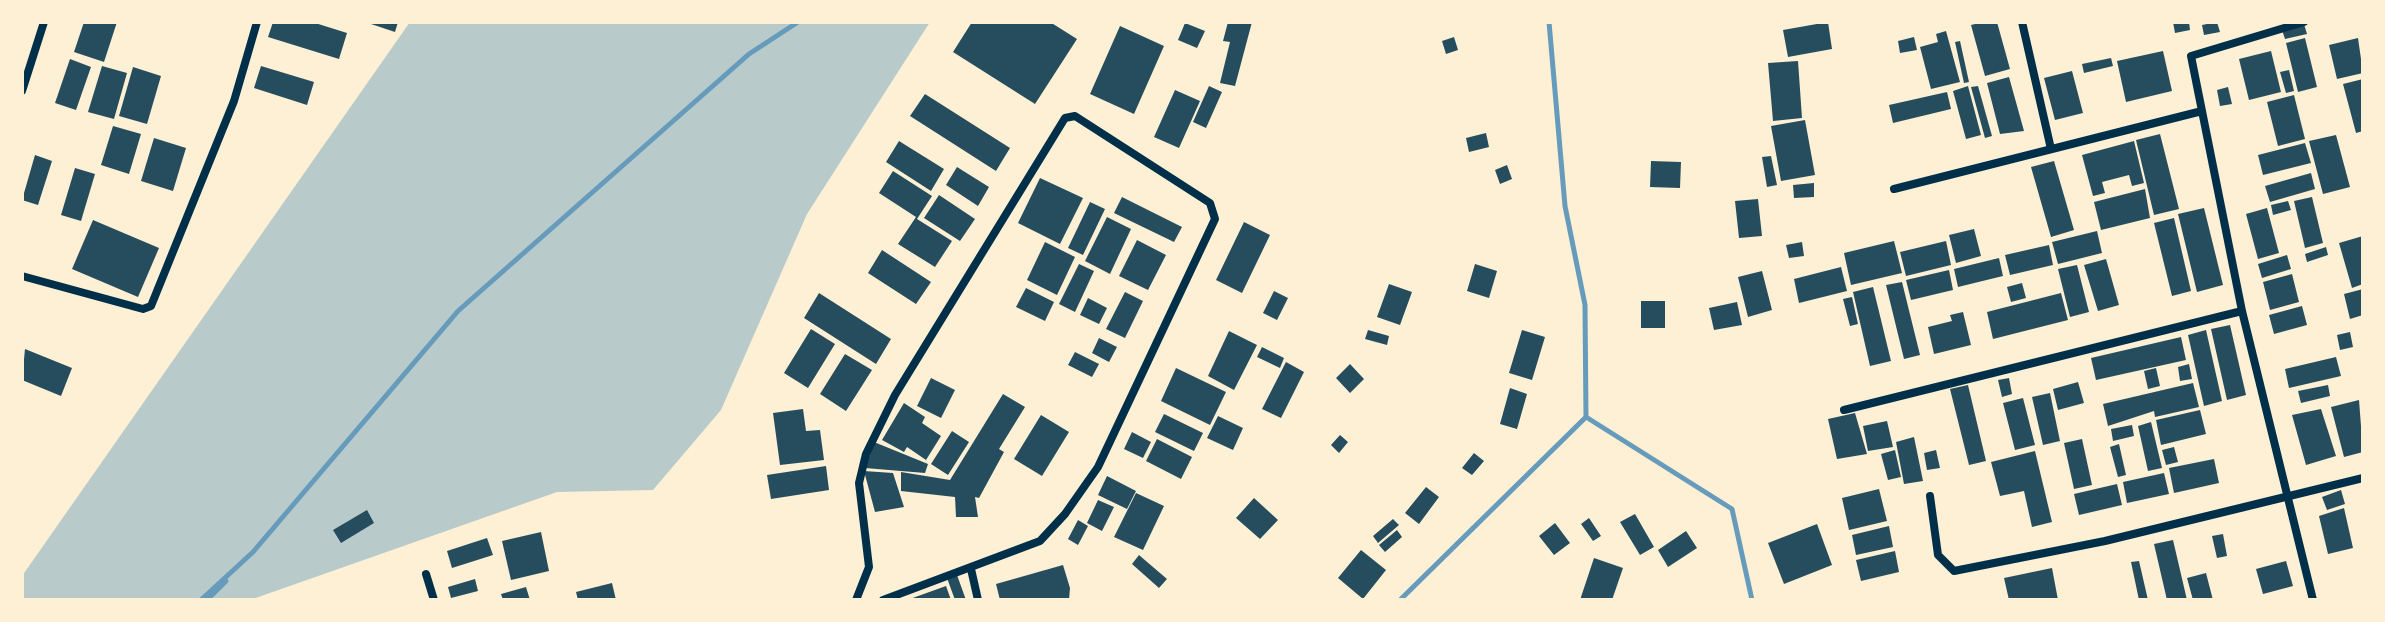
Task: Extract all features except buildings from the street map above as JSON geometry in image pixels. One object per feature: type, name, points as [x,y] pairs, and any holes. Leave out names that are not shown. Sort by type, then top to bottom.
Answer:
[{"type":"street","points":[[22,91],[44,22]]},
{"type":"street","points":[[22,276],[143,309],[151,306],[234,101],[257,22]]},
{"type":"street","points":[[2022,22],[2051,149]]},
{"type":"street","points":[[2304,22],[2191,56],[2242,311],[2313,600]]},
{"type":"street","points":[[1894,189],[2202,111]]},
{"type":"street","points":[[856,600],[869,567],[868,538],[859,483],[866,454],[895,395],[1065,118],[1075,116],[1210,203],[1215,219],[1098,467],[1065,514],[1040,541],[883,600]]},
{"type":"street","points":[[1844,410],[2242,311]]},
{"type":"street","points":[[1930,496],[1938,555],[1954,571],[2105,541],[2363,478]]},
{"type":"street","points":[[971,569],[978,600]]},
{"type":"street","points":[[426,574],[434,600]]},
{"type":"shaded area","points":[[410,22],[930,22],[807,214],[721,410],[653,490],[557,492],[250,600],[22,600],[22,576]]},
{"type":"waterway","points":[[201,600],[253,552],[458,311],[749,54],[798,22]]},
{"type":"waterway","points":[[1549,22],[1565,206],[1585,305],[1586,417],[1732,509],[1752,600]]},
{"type":"waterway","points":[[1400,600],[1586,417]]},
{"type":"waterway","points":[[207,600],[226,581]]}]
